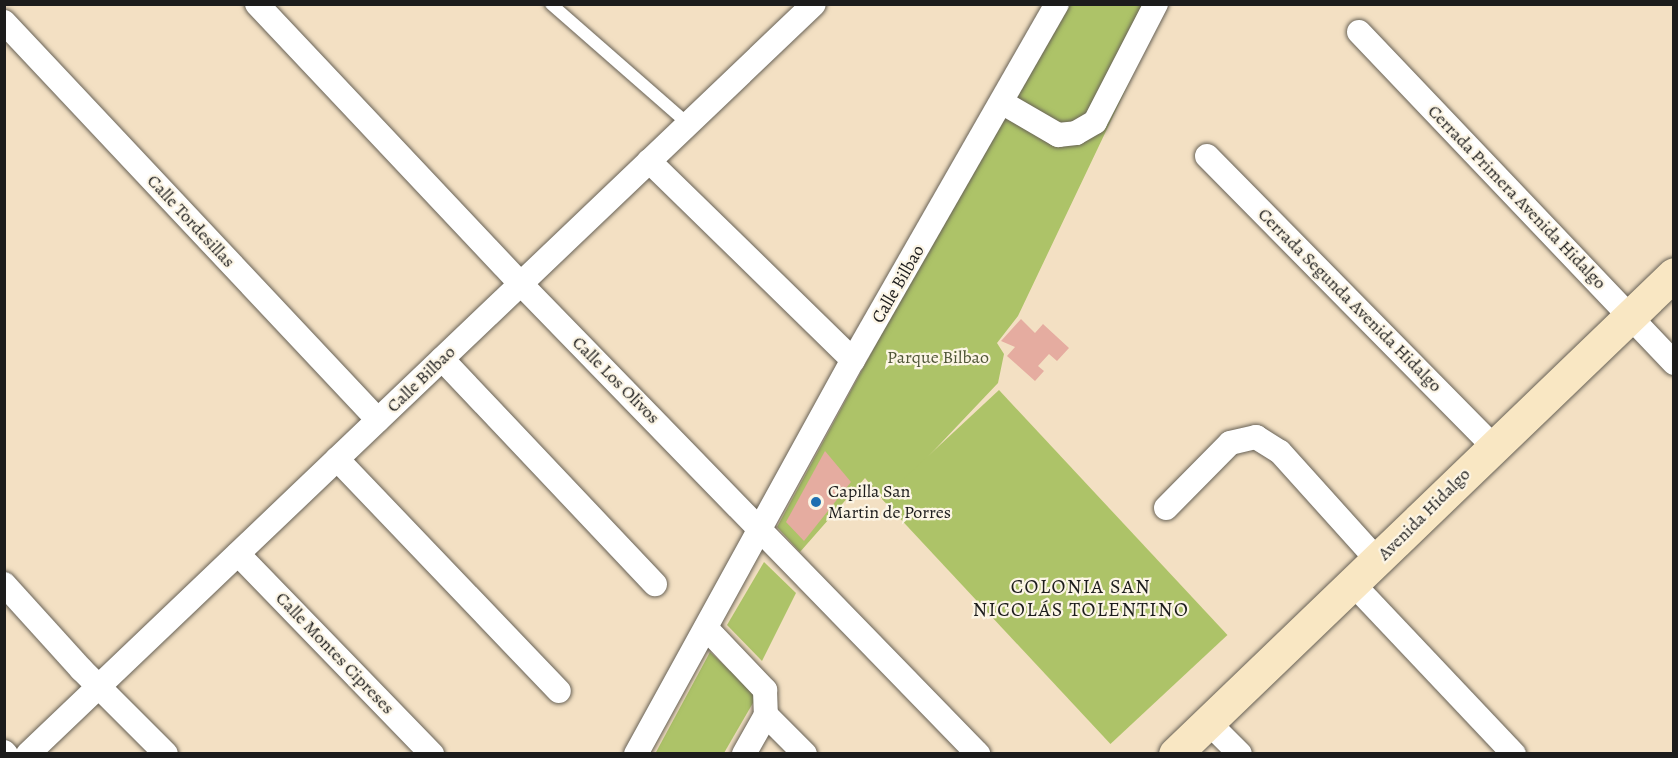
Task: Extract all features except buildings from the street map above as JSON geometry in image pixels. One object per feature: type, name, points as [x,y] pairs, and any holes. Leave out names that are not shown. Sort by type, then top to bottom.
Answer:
[{"type":"street","name":"Calle Los Olivos","points":[[257,4],[521,284],[760,526],[978,753]]},
{"type":"street","name":"Calle Bilbao","points":[[28,753],[814,4]]},
{"type":"street","name":"Calle Bilbao","points":[[636,753],[853,360],[1003,103],[1057,4]]},
{"type":"street","points":[[1003,103],[1058,135],[1076,133],[1095,122],[1156,4]]},
{"type":"street","name":"Calle Tordesillas","points":[[4,22],[378,420]]},
{"type":"street","name":"Cerrada Primera Avenida Hidalgo","points":[[1359,32],[1630,314],[1674,363]]},
{"type":"street","name":"Cerrada Segunda Avenida Hidalgo","points":[[1207,156],[1492,445]]},
{"type":"street","points":[[650,162],[853,360]]},
{"type":"street","name":"Avenida Hidalgo","points":[[1175,753],[1354,585],[1492,445],[1674,274]]},
{"type":"street","points":[[442,359],[655,584]]},
{"type":"street","points":[[1166,508],[1230,443],[1256,437],[1280,452],[1378,561]]},
{"type":"street","points":[[337,459],[559,691]]},
{"type":"street","name":"Calle Montes Cipreses","points":[[238,554],[432,753]]},
{"type":"street","points":[[4,584],[166,753]]},
{"type":"street","points":[[1354,585],[1514,753]]},
{"type":"street","points":[[706,628],[765,690],[766,715],[744,753]]},
{"type":"street","points":[[766,715],[806,753]]},
{"type":"street","points":[[1208,722],[1240,753]]},
{"type":"lane","points":[[550,4],[688,124]]},
{"type":"green space","name":"Parque Bilbao","points":[[1060,5],[1166,5],[1018,316],[997,343],[1004,354],[998,383],[885,502],[865,478],[800,552],[777,527]]},
{"type":"green space","points":[[999,390],[1227,635],[1110,744],[882,499]]},
{"type":"green space","points":[[764,562],[796,593],[762,661],[727,625]]},
{"type":"green space","points":[[710,652],[757,696],[724,753],[655,754]]},
{"type":"place","name":"Capilla San Martin de Porres","points":[[816,502]]},
{"type":"district","name":"COLONIA SAN NICOLÁS TOLENTINO","points":[[1081,598]]}]
